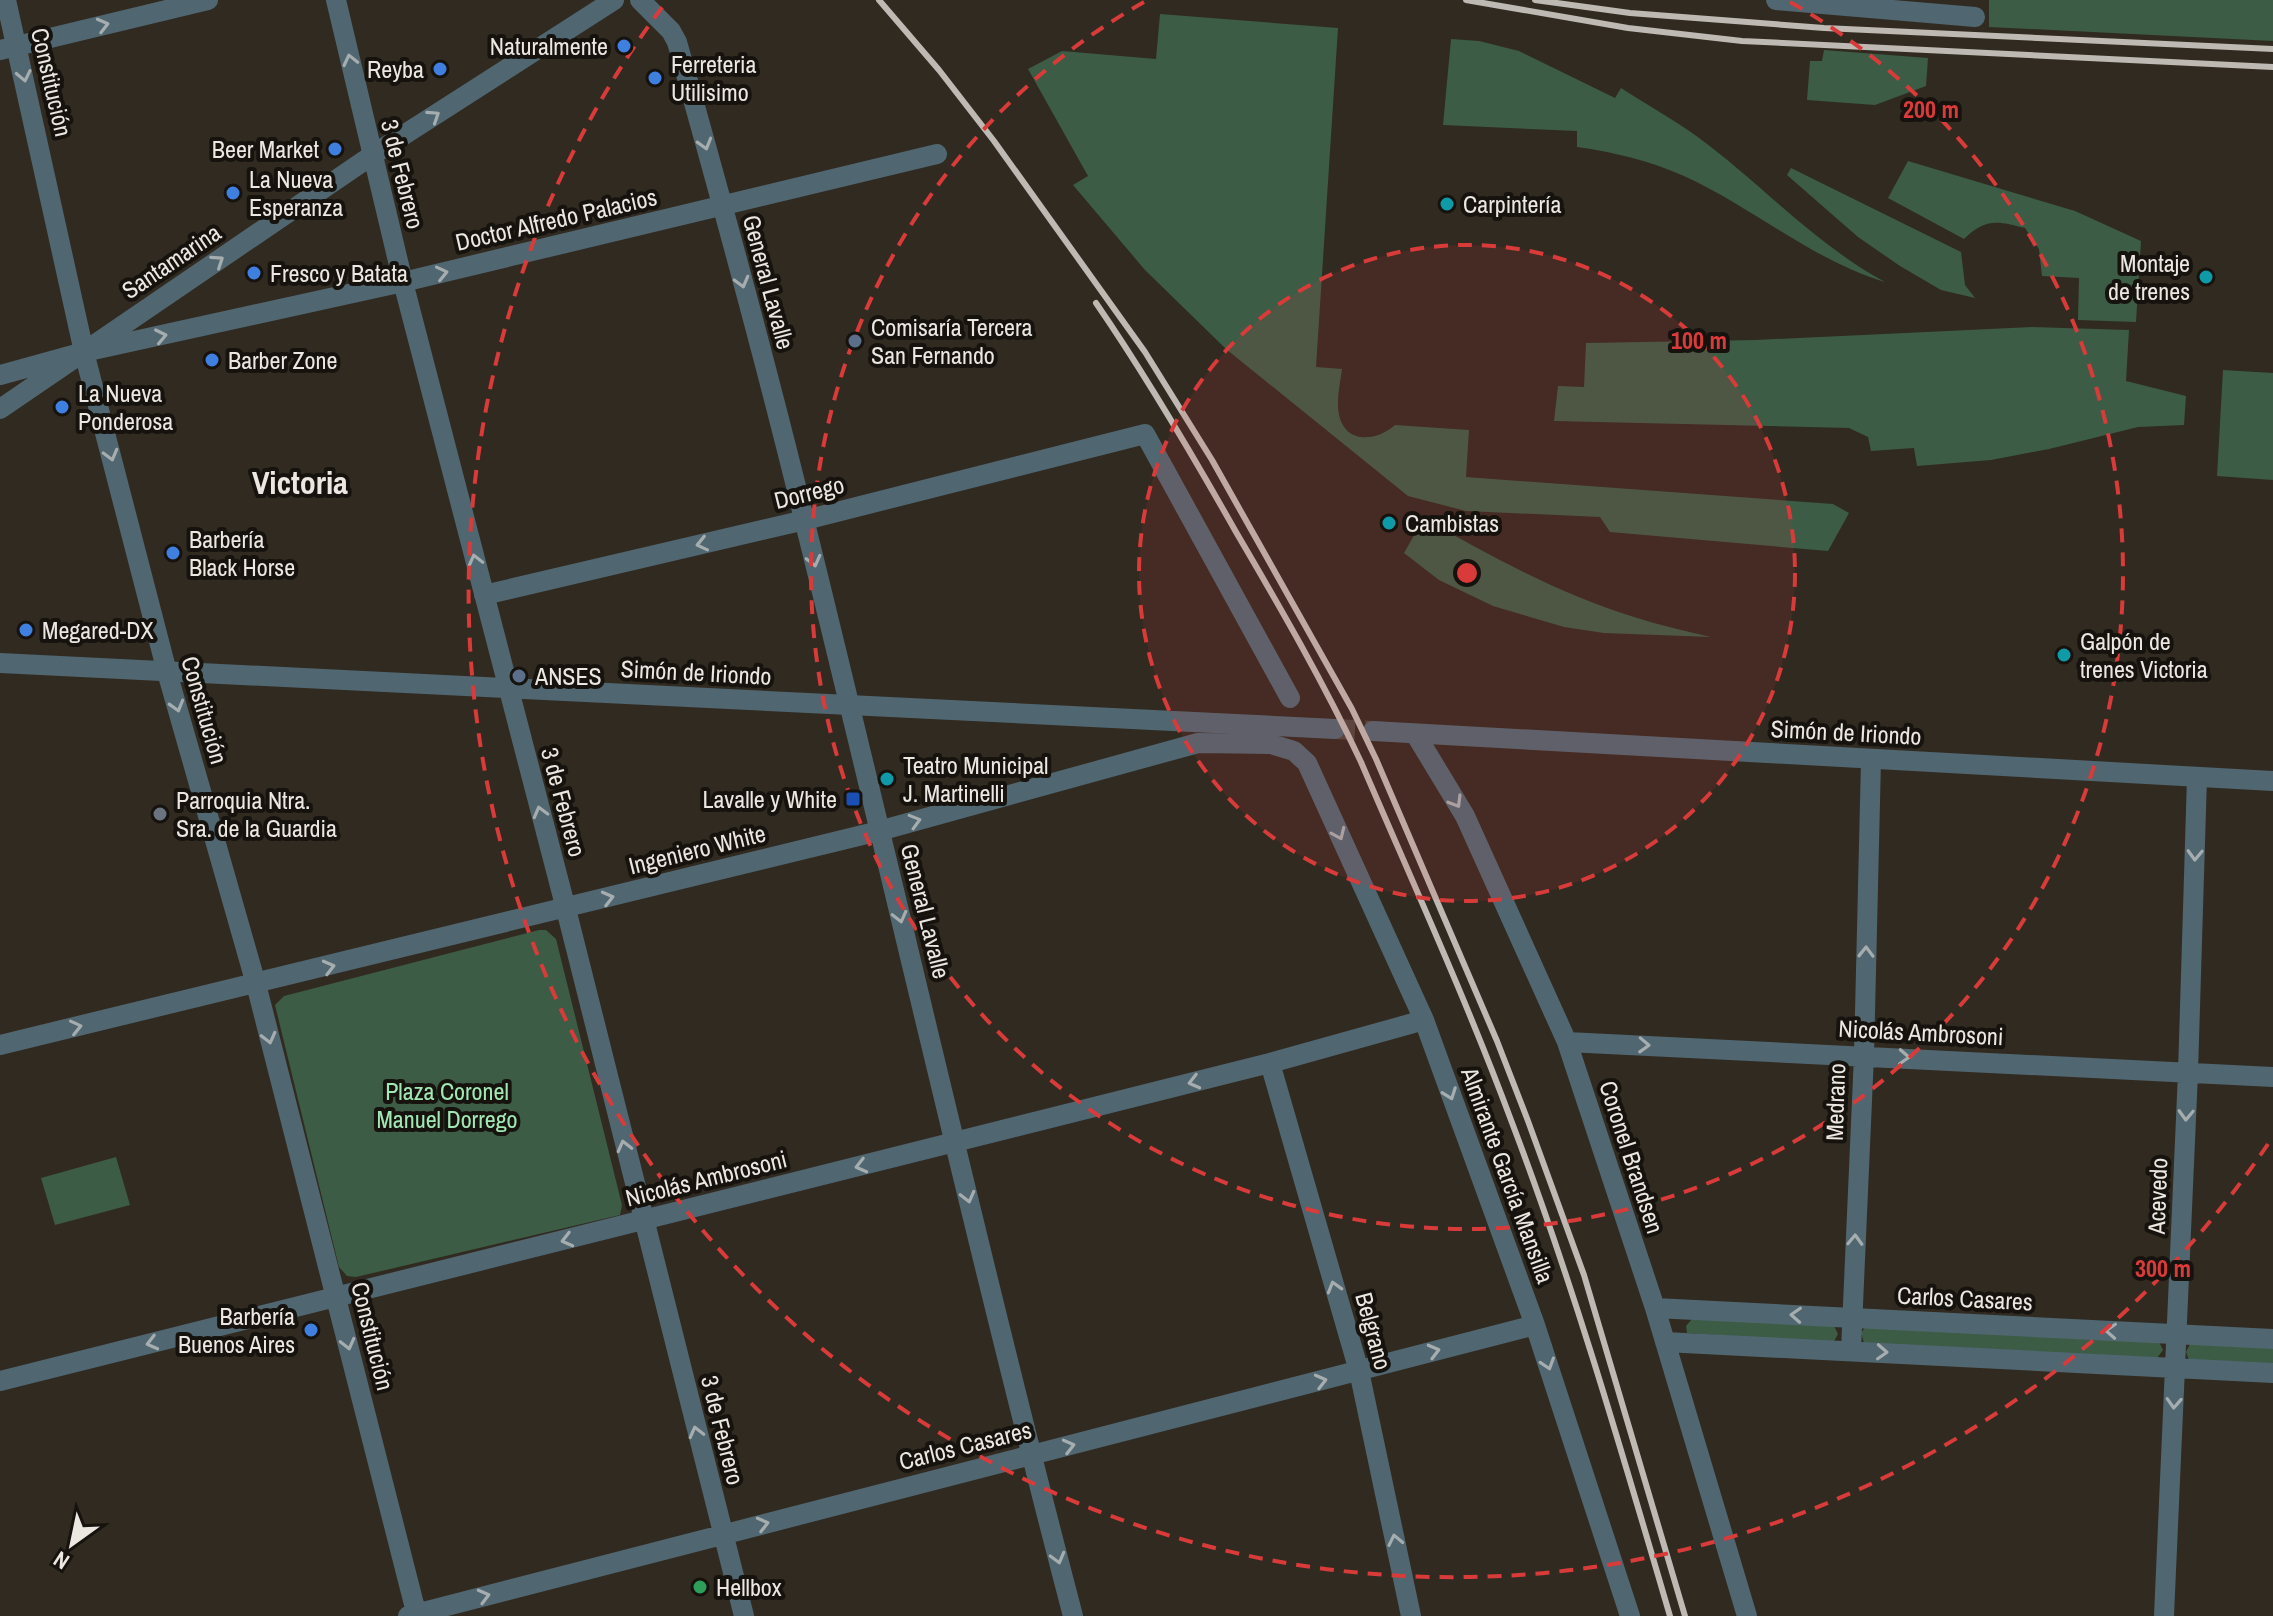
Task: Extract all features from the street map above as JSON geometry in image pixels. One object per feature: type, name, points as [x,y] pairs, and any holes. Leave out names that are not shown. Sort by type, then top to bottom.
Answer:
[{"type":"street","name":"Constitución","points":[[6,0],[9,48],[84,352],[167,672],[256,984],[414,1615]]},
{"type":"street","points":[[9,48],[208,0]]},
{"type":"street","name":"3 de Febrero","points":[[336,0],[371,156],[566,909],[744,1616]]},
{"type":"street","name":"Santamarina","points":[[0,409],[371,156],[614,0]]},
{"type":"street","name":"General Lavalle","points":[[640,0],[671,31],[677,42],[723,206],[805,520],[1031,1455],[1073,1616]]},
{"type":"street","points":[[1776,0],[1975,17]]},
{"type":"street","name":"Doctor Alfredo Palacios","points":[[0,375],[84,352],[403,282],[937,154]]},
{"type":"street","name":"Dorrego","points":[[484,595],[805,520],[1145,434],[1290,698]]},
{"type":"street","name":"Simón de Iriondo","points":[[0,663],[849,705],[1198,733],[1271,744],[1294,751],[1307,763]]},
{"type":"street","points":[[1198,733],[1335,729]]},
{"type":"street","name":"Simón de Iriondo","points":[[1373,731],[2273,781]]},
{"type":"street","name":"Ingeniero White","points":[[0,1045],[879,831],[1198,733]]},
{"type":"street","name":"Coronel Brandsen","points":[[1416,735],[1465,816],[1567,1042],[1655,1308],[1747,1616]]},
{"type":"street","name":"Medrano","points":[[1851,1350],[1864,1055],[1871,760]]},
{"type":"street","name":"Almirante García Mansilla","points":[[1307,763],[1424,1020],[1535,1325],[1630,1616]]},
{"type":"street","name":"Acevedo","points":[[2164,1616],[2188,1073],[2197,777]]},
{"type":"street","name":"Nicolás Ambrosoni","points":[[0,1381],[1270,1063],[1424,1020]]},
{"type":"street","name":"Nicolás Ambrosoni","points":[[1567,1042],[2273,1077]]},
{"type":"street","name":"Belgrano","points":[[1270,1063],[1359,1371],[1411,1616]]},
{"type":"street","name":"Carlos Casares","points":[[1655,1308],[2273,1339]]},
{"type":"street","name":"Carlos Casares","points":[[414,1615],[1535,1325]]},
{"type":"street","points":[[1665,1342],[2273,1373]]},
{"type":"green space","points":[[1989,0],[2273,0],[2273,41],[1989,27]]},
{"type":"green space","points":[[1160,14],[1338,28],[1316,367],[1342,369],[1338,410],[1348,431],[1355,436],[1371,437],[1395,425],[1469,430],[1466,477],[1833,504],[1849,513],[1828,551],[1610,532],[1600,517],[1466,511],[1408,496],[1226,349],[1145,270],[1073,185],[1088,176],[1028,69],[1062,51],[1156,59]]},
{"type":"green space","points":[[1451,39],[1479,41],[1519,51],[1615,98],[1621,88],[1695,135],[1810,231],[1885,282],[1807,247],[1684,176],[1632,158],[1577,147],[1577,131],[1443,125]]},
{"type":"green space","points":[[1824,50],[1928,58],[1926,86],[1875,105],[1807,100],[1810,61],[1822,61]]},
{"type":"green space","points":[[1908,161],[2075,211],[2141,241],[2136,322],[2078,320],[2079,278],[2042,276],[2039,249],[2025,228],[1986,224],[1964,239],[1888,198]]},
{"type":"green space","points":[[1791,168],[1961,252],[1965,285],[1975,298],[1941,290],[1858,237],[1787,175]]},
{"type":"green space","points":[[2032,327],[2129,330],[2126,381],[2186,396],[2184,425],[2138,427],[1991,460],[1917,466],[1914,448],[1871,451],[1868,437],[1849,428],[1554,421],[1558,386],[1584,387],[1586,343],[1756,340]]},
{"type":"green space","points":[[2223,370],[2273,373],[2273,480],[2217,476]]},
{"type":"green space","points":[[1424,518],[1500,560],[1580,598],[1643,620],[1711,637],[1604,633],[1564,627],[1493,606],[1439,580],[1404,553]]},
{"type":"green space","name":"Plaza Coronel Manuel Dorrego","points":[[546,930],[556,939],[622,1205],[620,1215],[356,1277],[347,1276],[339,1267],[275,1005],[284,996]]},
{"type":"green space","points":[[116,1157],[130,1205],[55,1225],[41,1178]]},
{"type":"green space","points":[[1692,1319],[1834,1326],[1838,1334],[1833,1343],[1687,1333],[1686,1326]]},
{"type":"green space","points":[[1866,1326],[2159,1342],[2163,1350],[2157,1358],[1864,1343],[1861,1333]]},
{"type":"green space","points":[[2191,1342],[2273,1345],[2273,1366],[2189,1360],[2186,1352]]},
{"type":"tunnel","points":[[1335,729],[1373,731]]},
{"type":"railway","points":[[879,0],[994,141],[1145,352],[1212,460],[1352,709],[1497,1041],[1528,1121],[1584,1275],[1685,1616]]},
{"type":"railway","points":[[1466,0],[1628,28],[1742,41],[2273,67]]},
{"type":"railway","points":[[1535,0],[1630,13],[1824,28],[2273,49]]},
{"type":"railway","points":[[1096,303],[1203,474],[1301,646],[1361,762],[1476,1030],[1534,1181],[1595,1366],[1670,1616]]},
{"type":"place","name":"Naturalmente","points":[[624,46]]},
{"type":"place","name":"Reyba","points":[[440,69]]},
{"type":"place","name":"Ferreteria Utilisimo","points":[[655,78]]},
{"type":"place","name":"Beer Market","points":[[335,149]]},
{"type":"place","name":"La Nueva Esperanza","points":[[233,193]]},
{"type":"place","name":"Carpintería","points":[[1447,204]]},
{"type":"place","name":"Fresco y Batata","points":[[254,273]]},
{"type":"place","name":"Montaje de trenes","points":[[2206,277]]},
{"type":"place","name":"Comisaría Tercera San Fernando","points":[[855,341]]},
{"type":"place","name":"Barber Zone","points":[[212,360]]},
{"type":"place","name":"La Nueva Ponderosa","points":[[62,407]]},
{"type":"place","name":"Cambistas","points":[[1389,523]]},
{"type":"place","name":"Barbería Black Horse","points":[[173,553]]},
{"type":"place","name":"Megared-DX","points":[[26,630]]},
{"type":"place","name":"Galpón de trenes Victoria","points":[[2064,655]]},
{"type":"place","name":"ANSES","points":[[519,676]]},
{"type":"place","name":"Teatro Municipal J. Martinelli","points":[[887,779]]},
{"type":"place","name":"Lavalle y White","points":[[853,799]]},
{"type":"place","name":"Parroquia Ntra. Sra. de la Guardia","points":[[160,814]]},
{"type":"place","name":"Barbería Buenos Aires","points":[[311,1330]]},
{"type":"place","name":"Hellbox","points":[[700,1587]]},
{"type":"district","name":"Victoria","points":[[300,482]]}]
